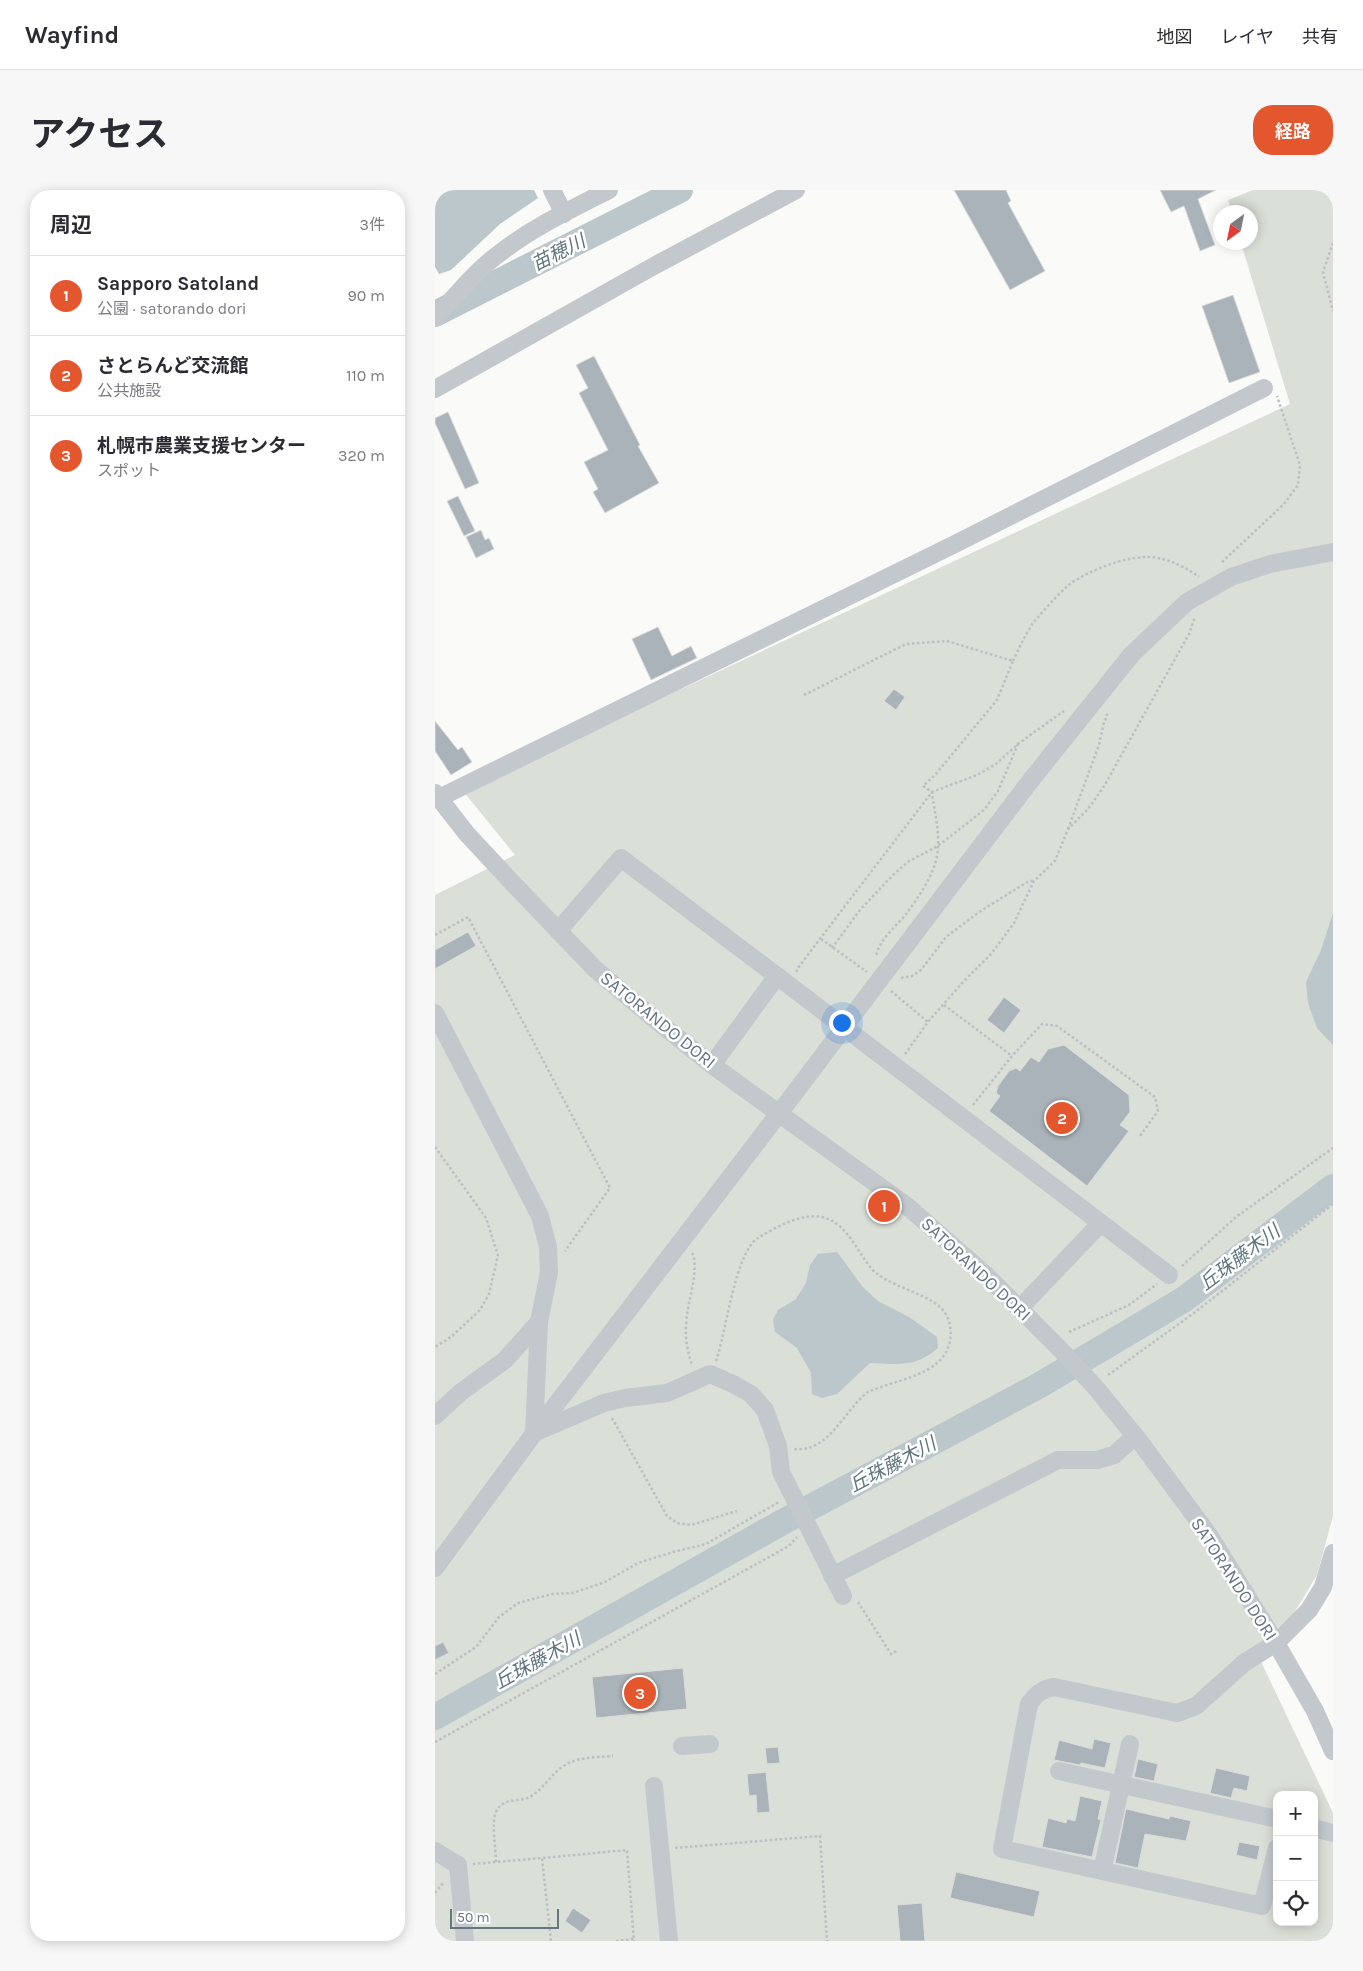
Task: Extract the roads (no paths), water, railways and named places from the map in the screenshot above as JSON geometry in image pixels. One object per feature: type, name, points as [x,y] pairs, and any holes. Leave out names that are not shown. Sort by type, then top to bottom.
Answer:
[{"type":"street","points":[[552,190],[564,214]]},
{"type":"street","points":[[435,318],[478,271],[500,252],[609,190]]},
{"type":"street","points":[[435,389],[652,267],[796,190]]},
{"type":"street","points":[[437,795],[1270,392]]},
{"type":"street","points":[[437,1561],[1031,780],[1132,654],[1187,602],[1231,577],[1270,564],[1333,552]]},
{"type":"street","name":"SATORANDO DORI","points":[[437,795],[486,855],[601,974],[651,1017],[712,1065],[907,1206],[986,1275],[1059,1348],[1096,1388],[1135,1436],[1209,1535],[1276,1643],[1315,1711],[1333,1751]]},
{"type":"street","points":[[559,931],[621,858],[1169,1276]]},
{"type":"street","points":[[712,1065],[777,976]]},
{"type":"street","points":[[435,1013],[540,1216],[548,1248],[549,1272],[539,1322],[535,1433]]},
{"type":"street","points":[[1020,1308],[1100,1224]]},
{"type":"street","points":[[435,1416],[461,1392],[505,1360],[539,1322]]},
{"type":"street","points":[[535,1433],[604,1403],[625,1398],[667,1393],[704,1376],[733,1384],[751,1394],[765,1410],[778,1446],[781,1472],[843,1596]]},
{"type":"street","points":[[832,1576],[1058,1460],[1097,1460],[1114,1455],[1135,1436]]},
{"type":"street","points":[[1273,1863],[1262,1906],[1002,1849],[1029,1704],[1043,1689],[1053,1687],[1177,1712],[1196,1706],[1244,1663],[1276,1643],[1309,1610],[1323,1587],[1333,1553]]},
{"type":"street","points":[[682,1746],[710,1744]]},
{"type":"street","points":[[1102,1871],[1130,1744]]},
{"type":"street","points":[[1059,1771],[1273,1818]]},
{"type":"street","points":[[654,1786],[669,1941]]},
{"type":"street","points":[[1318,1829],[1333,1833]]},
{"type":"street","points":[[435,1851],[457,1865],[465,1941]]},
{"type":"waterway","name":"苗穂川","points":[[435,314],[680,190]]},
{"type":"waterway","name":"丘珠藤木川","points":[[435,1717],[779,1524],[1040,1385],[1183,1300],[1333,1187]]},
{"type":"place","name":"さとらんど交流館","points":[[1062,1118]]},
{"type":"place","name":"Sapporo Satoland","points":[[884,1206]]},
{"type":"place","name":"札幌市農業支援センター","points":[[640,1693]]}]
